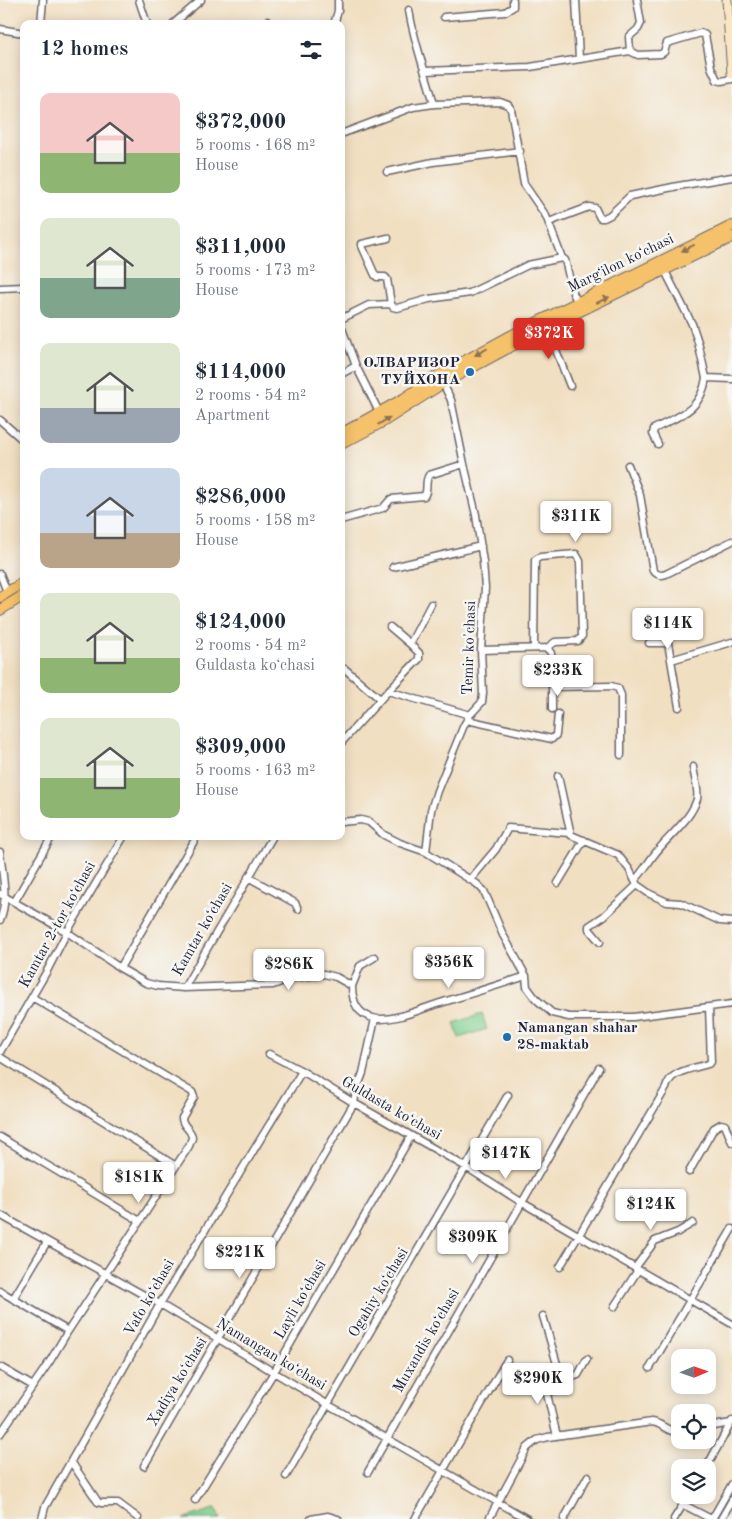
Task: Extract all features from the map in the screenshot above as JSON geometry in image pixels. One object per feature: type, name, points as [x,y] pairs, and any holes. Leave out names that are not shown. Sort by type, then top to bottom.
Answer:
[{"type":"main road","name":"Margʻilon koʻchasi","points":[[345,442],[384,421],[441,379],[577,301],[732,226]]},
{"type":"main road","name":"Margʻilon koʻchasi","points":[[345,432],[441,379],[732,237]]},
{"type":"main road","points":[[4,595],[20,585]]},
{"type":"main road","points":[[0,610],[20,598]]},
{"type":"street","points":[[40,20],[43,0]]},
{"type":"street","points":[[139,0],[146,20]]},
{"type":"street","points":[[178,20],[201,0]]},
{"type":"street","points":[[335,20],[338,11],[338,0]]},
{"type":"street","points":[[444,17],[505,12],[513,7],[513,0]]},
{"type":"street","points":[[576,0],[579,59]]},
{"type":"street","points":[[630,51],[629,37],[638,29],[641,23],[637,0]]},
{"type":"street","points":[[727,0],[732,74]]},
{"type":"street","points":[[409,10],[413,35],[426,71],[434,104]]},
{"type":"street","points":[[0,29],[20,32]]},
{"type":"street","points":[[426,71],[508,69],[630,51],[638,54],[661,54],[664,52],[667,43],[697,34],[704,34],[711,67],[717,80],[732,79]]},
{"type":"street","points":[[345,132],[413,107],[434,104],[505,103],[511,108],[520,151],[524,184],[542,207],[549,222],[562,258],[565,260],[573,293],[577,301]]},
{"type":"street","points":[[387,172],[433,162],[520,151]]},
{"type":"street","points":[[549,222],[589,208],[595,208],[600,218],[604,218],[610,215],[630,196],[732,177]]},
{"type":"street","points":[[388,238],[362,244],[362,246],[375,275],[388,279],[391,304]]},
{"type":"street","points":[[345,317],[369,305],[391,304],[397,308],[429,299],[470,293],[528,265],[562,258]]},
{"type":"street","points":[[658,444],[653,434],[654,429],[688,411],[698,403],[706,378],[692,324],[665,271]]},
{"type":"street","points":[[0,288],[20,287]]},
{"type":"street","points":[[547,327],[570,386]]},
{"type":"street","points":[[345,337],[356,366],[379,412]]},
{"type":"street","points":[[345,372],[356,366]]},
{"type":"street","points":[[706,378],[732,379]]},
{"type":"street","name":"Temir ko'chasi","points":[[426,852],[431,810],[437,791],[468,718],[482,702],[483,693],[481,650],[485,588],[481,546],[451,400],[441,379]]},
{"type":"street","points":[[0,420],[20,438]]},
{"type":"street","points":[[345,519],[383,508],[391,499],[424,496],[428,475],[464,464]]},
{"type":"street","points":[[628,465],[640,495],[653,571],[657,574],[661,576],[674,571],[732,541]]},
{"type":"street","points":[[393,567],[481,546]]},
{"type":"street","points":[[481,650],[547,648],[555,642],[578,641],[582,636],[580,561],[576,554],[540,557],[535,560],[534,648]]},
{"type":"street","points":[[0,574],[4,595]]},
{"type":"street","points":[[410,644],[431,604]]},
{"type":"street","points":[[345,738],[419,659],[419,653],[390,627]]},
{"type":"street","points":[[671,660],[732,642]]},
{"type":"street","points":[[649,643],[668,643],[679,707]]},
{"type":"street","points":[[388,691],[468,718],[552,738],[556,735],[555,712],[551,653],[547,648]]},
{"type":"street","points":[[345,669],[380,699]]},
{"type":"street","points":[[552,687],[611,686],[618,688],[621,695],[621,755]]},
{"type":"street","points":[[600,942],[589,929],[590,926],[604,916],[636,883],[653,855],[685,819],[696,800],[693,767]]},
{"type":"street","points":[[558,776],[569,833]]},
{"type":"street","points":[[345,822],[362,820],[369,822],[384,835],[426,852],[484,891],[503,935],[526,976],[527,987],[545,1008],[560,1016],[633,1017],[732,1004]]},
{"type":"street","points":[[470,880],[496,849],[508,828],[569,833],[618,855],[625,861],[636,883],[667,902],[681,903],[720,921],[732,922]]},
{"type":"street","points":[[15,901],[50,840]]},
{"type":"street","name":"Kamtar 2-tor koʻchasi","points":[[0,1052],[67,932],[122,840]]},
{"type":"street","points":[[120,968],[195,840]]},
{"type":"street","name":"Kamtar koʻchasi","points":[[2,894],[67,932],[120,968],[152,985],[184,988],[271,840]]},
{"type":"street","points":[[558,883],[584,840]]},
{"type":"street","points":[[0,852],[2,894],[2,914],[0,920]]},
{"type":"street","points":[[248,877],[295,903],[298,909]]},
{"type":"street","points":[[375,958],[360,966],[352,986],[353,1000],[359,1010],[375,1019],[398,1016],[526,976]]},
{"type":"street","points":[[184,988],[273,985],[292,978],[324,974],[352,986]]},
{"type":"street","points":[[0,1434],[192,1142],[192,1134],[183,1125],[182,1118],[194,1097],[192,1092],[32,997]]},
{"type":"street","points":[[560,1267],[670,1077],[711,1062],[709,1008]]},
{"type":"street","name":"Xadiya koʻchasi","points":[[144,1466],[354,1103],[375,1019]]},
{"type":"street","name":"Guldasta koʻchasi","points":[[269,1054],[302,1071],[466,1167],[521,1202],[732,1324]]},
{"type":"street","points":[[0,1057],[176,1166]]},
{"type":"street","name":"Muxandis koʻchasi","points":[[368,1472],[599,1068]]},
{"type":"street","name":"Vafo koʻchasi","points":[[42,1519],[45,1508],[160,1304],[302,1071]]},
{"type":"street","name":"Ogahiy koʻchasi","points":[[286,1476],[398,1287],[508,1095]]},
{"type":"street","points":[[689,1172],[714,1128],[725,1125],[732,1142]]},
{"type":"street","name":"Layli koʻchasi","points":[[195,1500],[274,1372],[411,1136]]},
{"type":"street","points":[[0,1137],[140,1221]]},
{"type":"street","name":"Namangan koʻchasi","points":[[0,1214],[219,1338],[327,1404],[527,1519]]},
{"type":"street","points":[[614,1307],[655,1240],[678,1232],[693,1223]]},
{"type":"street","points":[[650,1368],[732,1229]]},
{"type":"street","points":[[13,1299],[47,1242]]},
{"type":"street","points":[[0,1291],[68,1331]]},
{"type":"street","points":[[543,1316],[562,1381],[559,1389],[547,1394],[556,1436]]},
{"type":"street","points":[[562,1381],[578,1375],[587,1359]]},
{"type":"street","points":[[414,1519],[508,1360]]},
{"type":"street","points":[[0,1367],[33,1386]]},
{"type":"street","points":[[489,1519],[527,1448],[537,1440],[652,1422],[658,1423],[671,1431]]},
{"type":"street","points":[[712,1459],[730,1432],[732,1422],[716,1425]]},
{"type":"street","points":[[72,1463],[98,1502],[118,1503],[138,1518]]},
{"type":"street","points":[[564,1519],[588,1476]]},
{"type":"street","points":[[674,1519],[684,1505],[711,1519],[732,1484]]},
{"type":"street","points":[[721,1519],[732,1500]]},
{"type":"street","points":[[310,1519],[328,1516],[338,1519]]},
{"type":"green space","points":[[482,1014],[487,1029],[459,1038],[454,1023]]},
{"type":"green space","points":[[216,1508],[220,1519],[183,1519]]},
{"type":"place","name":"ОЛВАРИЗОР ТУЙХОНА","points":[[470,372]]},
{"type":"place","name":"Namangan shahar 28-maktab","points":[[507,1037]]}]
